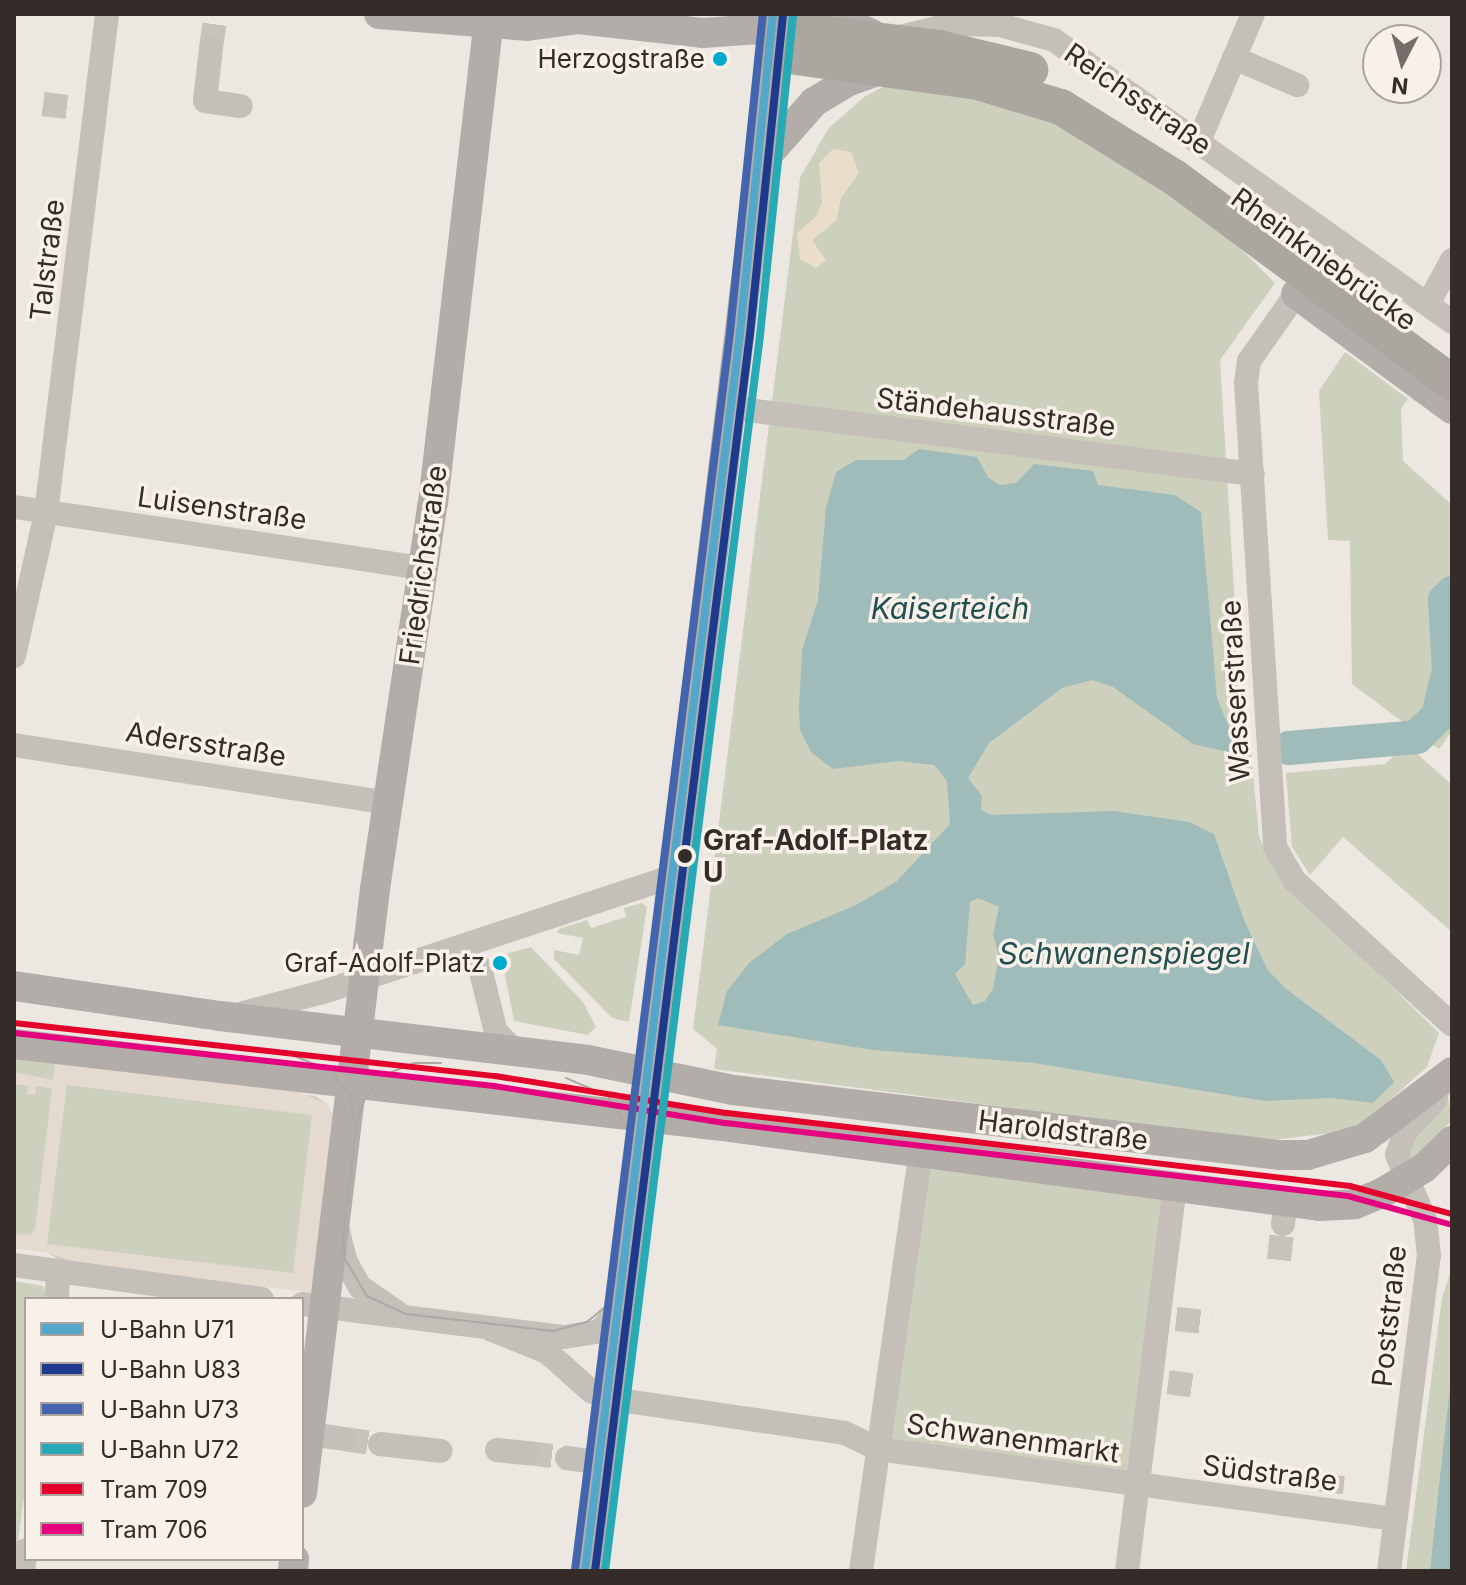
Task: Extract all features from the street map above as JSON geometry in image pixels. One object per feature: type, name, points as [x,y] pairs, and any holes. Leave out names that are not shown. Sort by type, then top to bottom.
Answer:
[{"type":"highway","name":"Reichsstraße","points":[[776,32],[888,49],[978,82],[1061,107],[1174,177],[1233,222]]},
{"type":"highway","name":"Rheinkniebrücke","points":[[888,49],[1015,65],[1127,117],[1452,353]]},
{"type":"highway","name":"Rheinkniebrücke","points":[[1233,222],[1452,383]]},
{"type":"highway","points":[[1233,222],[1296,294]]},
{"type":"main road","points":[[379,14],[489,18],[540,26],[575,17],[702,33],[776,32],[652,1073],[617,1296],[612,1399],[590,1571]]},
{"type":"main road","points":[[761,163],[791,124],[821,96],[860,76],[888,49],[827,14]]},
{"type":"main road","name":"Friedrichstraße","points":[[304,1476],[309,1434],[313,1306],[335,1213],[422,568],[489,18]]},
{"type":"main road","points":[[1296,294],[1452,409]]},
{"type":"main road","points":[[14,986],[220,1016],[516,1051],[652,1073]]},
{"type":"main road","points":[[14,998],[98,1007],[134,1004]]},
{"type":"main road","points":[[14,1044],[646,1118]]},
{"type":"main road","name":"Haroldstraße","points":[[652,1073],[733,1090],[1280,1155],[1308,1155],[1365,1138],[1445,1079]]},
{"type":"main road","name":"Haroldstraße","points":[[646,1118],[1175,1185],[1285,1212],[1355,1204],[1404,1181],[1452,1141]]},
{"type":"street","name":"Talstraße","points":[[14,656],[46,513],[85,110],[107,14]]},
{"type":"street","points":[[1199,141],[1253,14]]},
{"type":"street","name":"Reichsstraße","points":[[888,49],[946,24],[1002,19],[1054,40],[1452,322]]},
{"type":"street","points":[[211,48],[205,101],[241,106]]},
{"type":"street","points":[[1234,58],[1297,85]]},
{"type":"street","points":[[1428,304],[1452,260]]},
{"type":"street","name":"Wasserstraße","points":[[1296,294],[1249,361],[1246,402],[1275,847],[1295,881],[1452,1025]]},
{"type":"street","name":"Ständehausstraße","points":[[732,408],[1172,460],[1253,474]]},
{"type":"street","name":"Luisenstraße","points":[[14,507],[46,513],[139,515],[422,568]]},
{"type":"street","name":"Adersstraße","points":[[14,745],[389,803]]},
{"type":"street","points":[[220,1016],[366,978],[662,880],[675,882]]},
{"type":"street","points":[[444,953],[463,955],[480,968],[496,1032],[516,1051]]},
{"type":"street","name":"Poststraße","points":[[1389,1571],[1429,1256],[1425,1219],[1404,1181],[1399,1144],[1435,1100],[1445,1079]]},
{"type":"street","name":"Schwanenmarkt","points":[[921,1151],[878,1449],[1137,1486],[1160,1381],[1169,1318],[1175,1185]]},
{"type":"street","points":[[335,1213],[346,1262],[360,1287],[384,1306],[419,1320]]},
{"type":"street","points":[[14,1265],[246,1297]]},
{"type":"street","points":[[57,1297],[58,1273]]},
{"type":"street","points":[[313,1306],[490,1329],[582,1337],[605,1326],[617,1296]]},
{"type":"street","points":[[490,1329],[547,1352],[591,1391],[612,1399],[845,1433],[878,1449],[861,1571]]},
{"type":"street","points":[[309,1434],[344,1439]]},
{"type":"street","points":[[380,1444],[441,1451]]},
{"type":"street","points":[[497,1450],[528,1453]]},
{"type":"street","points":[[567,1458],[604,1463]]},
{"type":"street","points":[[1127,1571],[1137,1486]]},
{"type":"street","name":"Südstraße","points":[[1137,1486],[1330,1502],[1395,1519]]},
{"type":"green space","points":[[890,83],[1055,115],[1212,220],[1275,283],[1220,360],[1242,722],[1249,730],[1259,837],[1276,870],[1296,892],[1439,1033],[1427,1067],[1365,1122],[1331,1133],[1263,1141],[714,1069],[717,1049],[693,1029],[800,178],[828,129],[864,97]]},
{"type":"green space","points":[[1345,352],[1408,399],[1401,409],[1403,461],[1452,505],[1452,731],[1439,749],[1352,684],[1350,541],[1328,540],[1319,391]]},
{"type":"green space","points":[[1414,751],[1452,785],[1452,932],[1343,837],[1310,875],[1292,847],[1286,773],[1385,764],[1398,752]]},
{"type":"green space","points":[[642,903],[647,907],[629,1022],[612,1018],[554,959],[554,950],[579,955],[583,938],[557,933],[559,929],[587,920],[591,928],[626,917],[624,908]]},
{"type":"green space","points":[[531,947],[583,1002],[596,1027],[588,1035],[514,1021],[501,955]]},
{"type":"green space","points":[[14,1053],[315,1096],[327,1104],[332,1114],[311,1292],[61,1261],[47,1252],[14,1248]]},
{"type":"green space","points":[[1448,1098],[1452,1120],[1413,1162],[1407,1159],[1417,1125]]},
{"type":"green space","points":[[920,1168],[1169,1199],[1141,1486],[880,1447]]},
{"type":"green space","points":[[1452,1267],[1452,1571],[1406,1571],[1442,1298]]},
{"type":"green space","points":[[14,1281],[43,1286],[48,1297],[24,1297],[24,1497],[14,1571]]},
{"type":"sand","points":[[833,149],[851,152],[859,173],[841,198],[836,221],[812,240],[826,260],[816,268],[800,259],[797,233],[816,217],[822,202],[819,163]]},
{"type":"shaded area","points":[[56,1059],[299,1092],[327,1104],[332,1117],[311,1292],[90,1268],[47,1252],[14,1248],[14,1234],[30,1235],[35,1229],[52,1089],[36,1086],[35,1095],[27,1094],[28,1086],[14,1084],[14,1072],[53,1080]],"holes":[[[67,1085],[312,1115],[293,1273],[47,1244]]]},
{"type":"water","points":[[919,449],[977,457],[988,477],[999,485],[1016,483],[1034,464],[1093,471],[1098,485],[1175,495],[1201,512],[1217,698],[1233,737],[1249,740],[1250,757],[1193,744],[1113,687],[1093,680],[1062,688],[989,743],[968,778],[982,796],[981,810],[991,815],[1114,811],[1189,822],[1214,834],[1244,920],[1267,969],[1285,988],[1381,1060],[1394,1082],[1373,1103],[1332,1098],[1265,1101],[1034,1063],[873,1050],[718,1025],[727,991],[749,963],[787,934],[854,906],[896,882],[950,824],[947,781],[934,765],[897,761],[833,769],[811,752],[800,730],[802,650],[818,600],[826,508],[836,472],[856,460],[904,460]],"holes":[[[978,898],[999,907],[993,935],[999,955],[993,989],[985,1001],[973,1005],[955,974],[965,964],[970,902]]]},
{"type":"water","points":[[1452,1371],[1452,1571],[1430,1571],[1444,1440]]},
{"type":"waterway","points":[[1289,748],[1417,737],[1438,716],[1449,670],[1445,600],[1452,593]]},
{"type":"tunnel","points":[[211,48],[216,14]]},
{"type":"tunnel","points":[[43,104],[74,108]]},
{"type":"tunnel","points":[[1279,1260],[1283,1224]]},
{"type":"tunnel","points":[[1176,1319],[1212,1323]]},
{"type":"tunnel","points":[[1168,1382],[1203,1387]]},
{"type":"tunnel","points":[[344,1439],[380,1444]]},
{"type":"tunnel","points":[[528,1453],[567,1458]]},
{"type":"tunnel","points":[[1331,1493],[1333,1475]]},
{"type":"tram line","name":"709","points":[[14,1023],[495,1076],[727,1113],[1350,1186],[1452,1214]]},
{"type":"tram line","name":"706","points":[[14,1033],[494,1086],[726,1123],[1348,1196],[1449,1224]]},
{"type":"tram line","points":[[285,1052],[331,1071],[350,1096],[355,1123]]},
{"type":"tram line","points":[[441,1063],[414,1063],[385,1075],[365,1098],[356,1126],[343,1236],[345,1259],[367,1296],[406,1314],[553,1331],[587,1322],[607,1305],[621,1269],[632,1136],[608,1096],[566,1078]]},
{"type":"tram line","points":[[635,1165],[653,1135],[680,1117],[704,1112],[760,1117]]},
{"type":"metro line","name":"U73","points":[[575,1570],[730,332],[763,14]]},
{"type":"metro line","name":"U71","points":[[585,1571],[740,333],[773,14]]},
{"type":"metro line","name":"U83","points":[[595,1571],[750,334],[783,15]]},
{"type":"metro line","name":"U72","points":[[605,1571],[760,335],[793,16]]},
{"type":"place","name":"Herzogstraße","points":[[720,59]]},
{"type":"place","name":"Graf-Adolf-Platz U","points":[[685,856]]},
{"type":"place","name":"Graf-Adolf-Platz","points":[[500,963]]},
{"type":"water label","name":"Kaiserteich","points":[[950,608]]},
{"type":"water label","name":"Schwanenspiegel","points":[[1124,953]]}]
